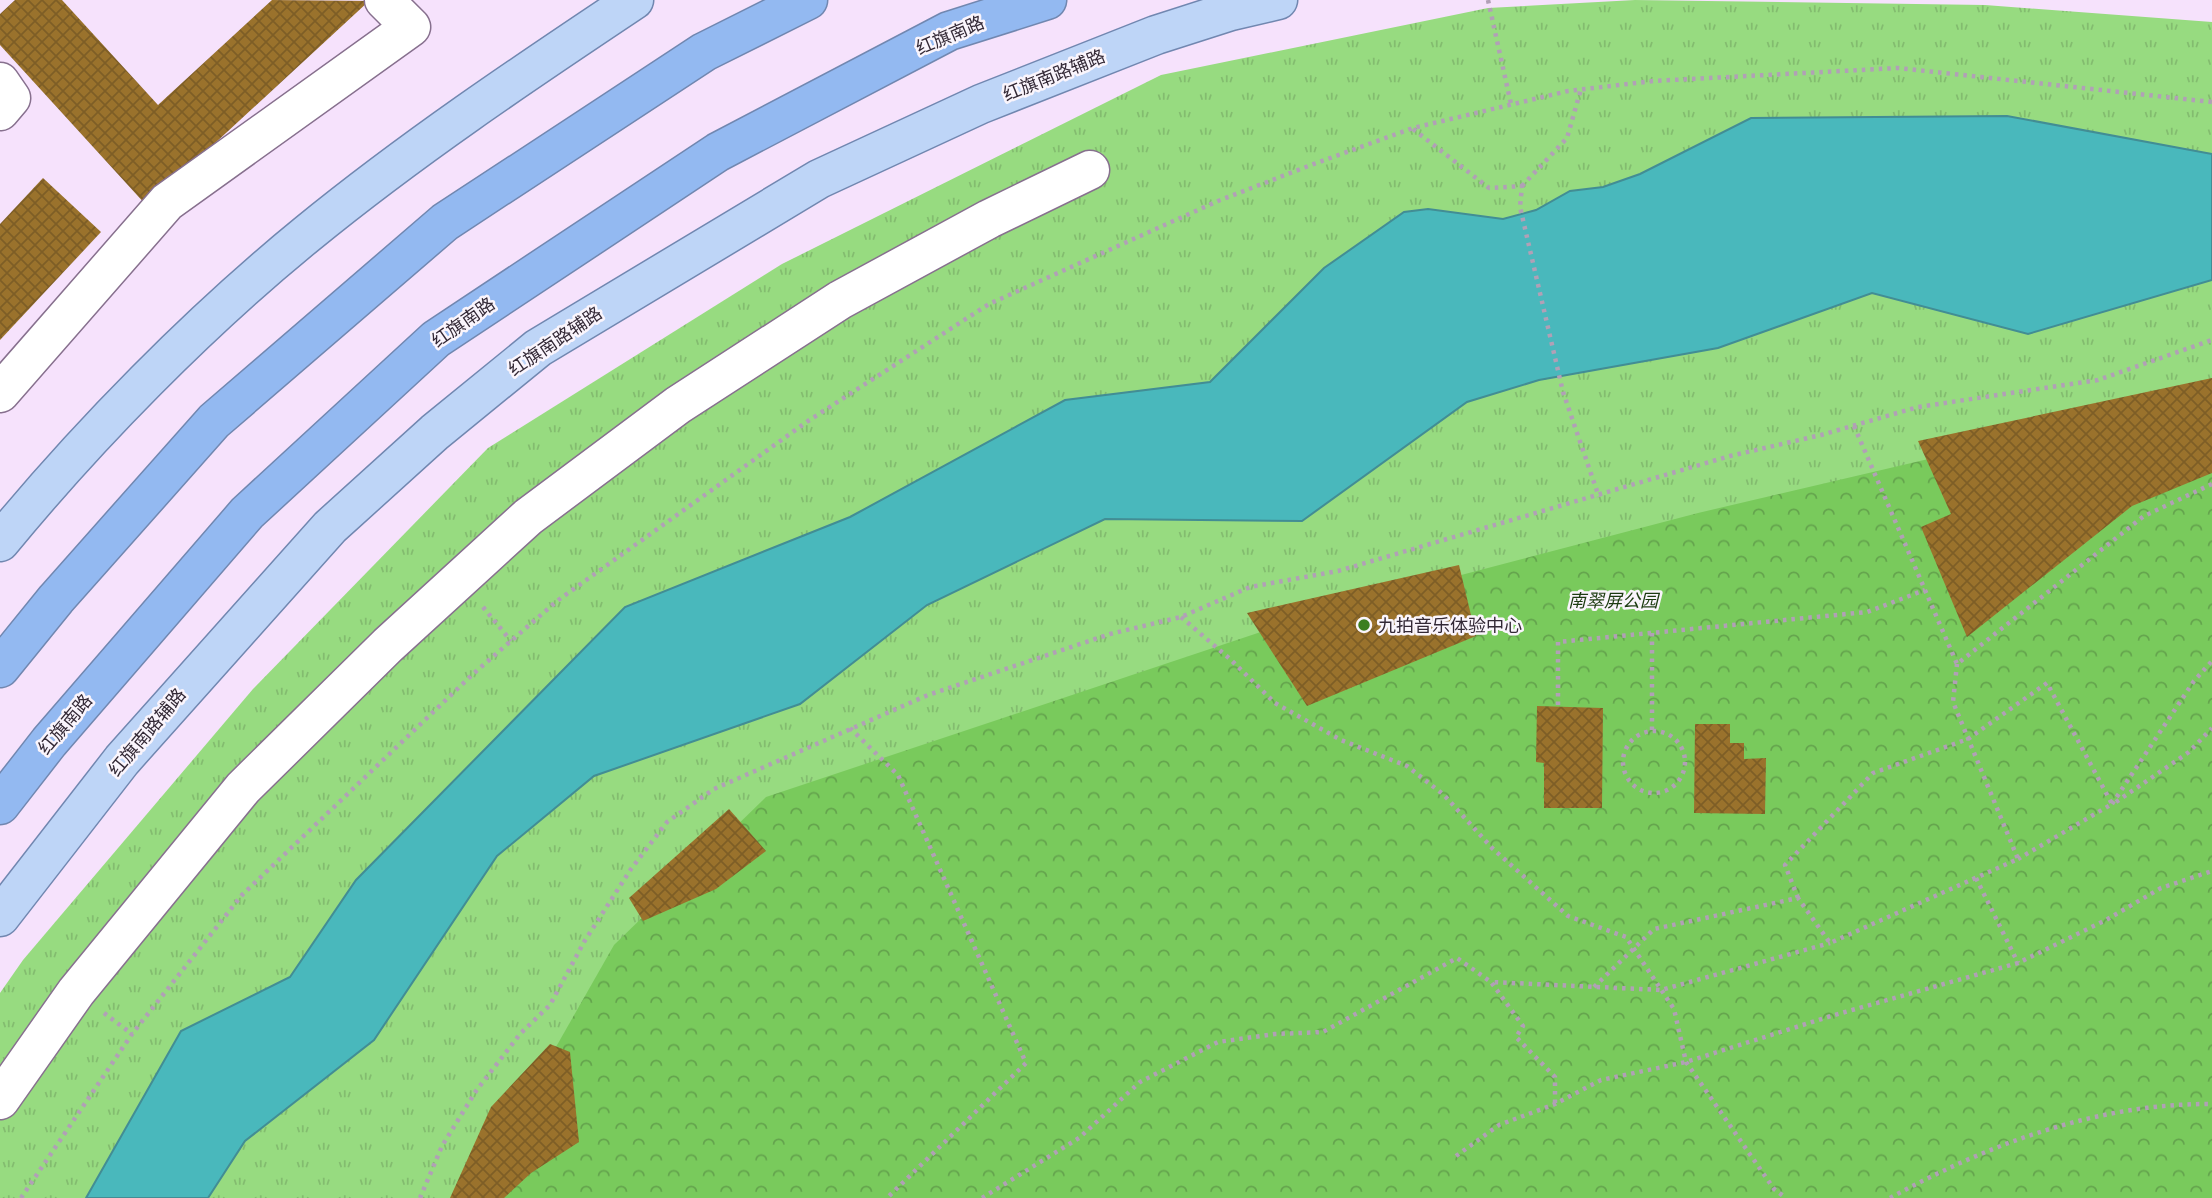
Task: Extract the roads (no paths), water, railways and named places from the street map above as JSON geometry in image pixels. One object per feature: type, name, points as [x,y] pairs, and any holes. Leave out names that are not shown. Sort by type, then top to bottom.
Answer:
[{"type":"highway","points":[[0,668],[56,599],[214,421],[444,222],[705,52],[808,0]]},
{"type":"highway","name":"红旗南路","points":[[0,805],[49,742],[247,513],[436,339],[718,152],[949,31],[1047,0]]},
{"type":"main road","points":[[0,542],[101,430],[179,351],[305,236],[385,173],[521,75],[634,0]]},
{"type":"main road","name":"红旗南路辅路","points":[[0,917],[122,760],[330,527],[435,432],[538,348],[818,179],[981,104],[1156,35],[1231,10],[1278,0]]},
{"type":"street","points":[[0,393],[167,202],[411,27],[384,0]]},
{"type":"street","points":[[0,1100],[76,992],[243,788],[387,645],[528,517],[689,397],[840,300],[989,219],[1090,170]]},
{"type":"place","name":"九拍音乐体验中心","points":[[1364,625]]},
{"type":"park label","name":"南翠屏公园","points":[[1613,600]]}]
